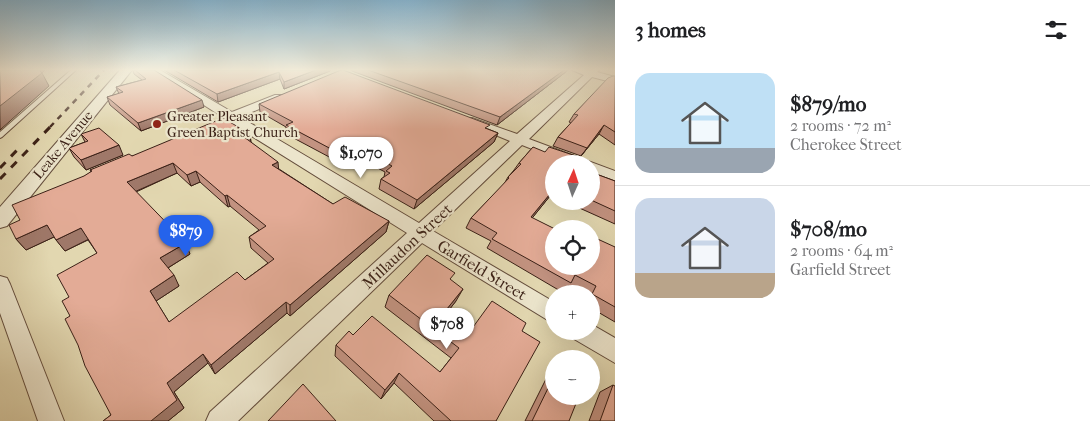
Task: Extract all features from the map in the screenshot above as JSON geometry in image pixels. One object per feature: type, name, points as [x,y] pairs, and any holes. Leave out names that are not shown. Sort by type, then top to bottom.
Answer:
[{"type":"street","name":"Leake Avenue","points":[[5,215],[110,90]]},
{"type":"street","name":"Garfield Street","points":[[186,90],[545,309]]},
{"type":"street","points":[[212,125],[295,90]]},
{"type":"street","name":"Millaudon Street","points":[[219,421],[520,140],[569,90]]},
{"type":"street","points":[[457,116],[559,155]]},
{"type":"street","points":[[600,170],[615,176]]},
{"type":"street","points":[[5,215],[38,196]]},
{"type":"street","points":[[0,284],[51,421]]},
{"type":"street","points":[[597,340],[615,351]]},
{"type":"lane","points":[[0,136],[52,90]]},
{"type":"building","points":[[0,90],[21,90],[0,106]]},
{"type":"building","points":[[120,90],[185,90],[202,100],[138,123],[107,97],[123,92]]},
{"type":"building","points":[[209,90],[229,90],[217,94]]},
{"type":"building","points":[[294,90],[396,90],[490,125],[485,128],[498,133],[417,200],[381,179],[390,173],[386,171],[392,166],[347,142],[333,150],[286,125],[293,122],[259,104]]},
{"type":"building","points":[[423,90],[537,90],[500,117]]},
{"type":"building","points":[[597,90],[615,90],[615,132],[604,125],[587,148],[558,137],[578,115],[574,114]]},
{"type":"building","points":[[223,118],[250,134],[244,137],[278,162],[272,165],[333,204],[345,197],[389,221],[290,305],[286,302],[211,365],[203,354],[167,383],[177,400],[151,421],[103,421],[111,415],[85,366],[78,345],[65,319],[70,316],[62,301],[69,297],[57,275],[97,253],[81,228],[56,240],[47,225],[16,239],[9,225],[20,220],[12,205],[84,176],[92,171],[90,170],[129,154],[132,156]],"holes":[[[173,163],[187,175],[196,171],[225,196],[227,195],[266,226],[249,237],[274,259],[245,280],[237,272],[169,322],[150,291],[174,275],[160,258],[186,243],[127,182]]]},
{"type":"building","points":[[99,128],[119,145],[81,160],[69,148],[88,141],[81,134]]},
{"type":"building","points":[[533,147],[545,152],[549,147],[573,155],[545,155],[545,200],[531,217],[545,224],[545,269],[492,239],[497,233],[471,218],[509,178],[521,164],[519,163]]},
{"type":"building","points":[[600,175],[615,181],[615,211],[600,204]]},
{"type":"building","points":[[600,240],[615,247],[615,307],[600,299],[600,285],[594,285],[575,275],[600,275]]},
{"type":"building","points":[[427,255],[455,273],[450,279],[463,289],[442,315],[468,334],[492,301],[526,323],[522,331],[540,342],[496,421],[451,421],[399,373],[385,390],[336,345],[349,331],[353,335],[372,316],[440,372],[459,348],[389,295]]},
{"type":"building","points":[[557,275],[575,275],[571,283]]},
{"type":"building","points":[[303,384],[336,421],[268,421]]},
{"type":"building","points":[[613,385],[615,386],[615,421],[600,421]]},
{"type":"building","points":[[545,394],[545,405],[575,405],[569,421],[532,421]]},
{"type":"railway","points":[[50,127],[85,90]]},
{"type":"railway","points":[[0,179],[51,126]]},
{"type":"railway","points":[[0,168],[19,148]]},
{"type":"place","name":"Greater Pleasant Green Baptist Church","points":[[157,124]]}]
